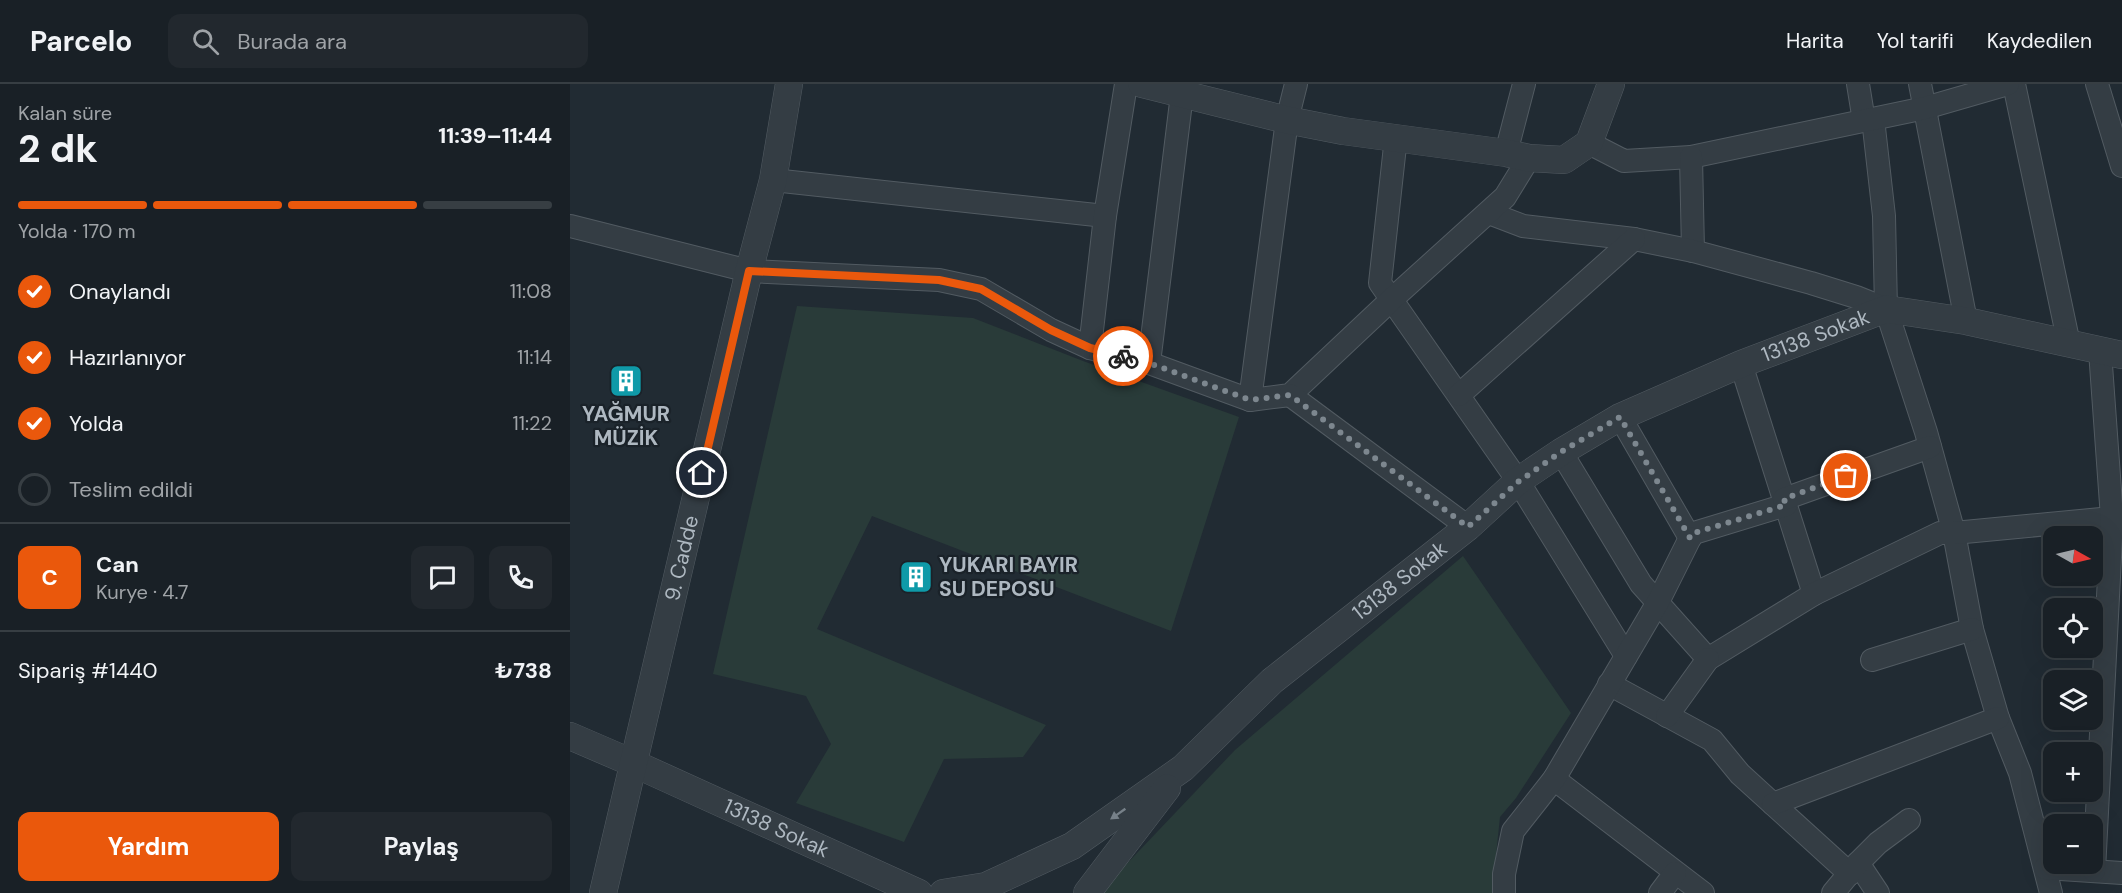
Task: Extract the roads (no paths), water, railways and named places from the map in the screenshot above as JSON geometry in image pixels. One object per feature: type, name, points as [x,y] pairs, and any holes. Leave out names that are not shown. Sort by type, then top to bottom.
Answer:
[{"type":"street","name":"9. Cadde","points":[[603,893],[749,271],[773,180],[789,84]]},
{"type":"street","points":[[1090,348],[1105,216],[1126,84]]},
{"type":"street","points":[[1142,84],[1184,89],[1287,120],[1343,131],[1564,160],[1588,143],[1611,84]]},
{"type":"street","points":[[1250,400],[1287,120],[1296,84]]},
{"type":"street","points":[[570,226],[749,271],[939,280],[981,289],[1051,330],[1090,348],[1149,363],[1250,400],[1290,395],[1505,197],[1517,155],[1524,84]]},
{"type":"street","points":[[1858,84],[1869,120],[1884,216],[1886,309],[1930,447],[1954,533],[1972,629],[1998,718],[2020,773],[2043,860]]},
{"type":"street","points":[[1920,84],[1966,321]]},
{"type":"street","points":[[1588,143],[1624,161],[1691,157],[1925,108],[2008,84]]},
{"type":"street","points":[[2014,84],[2069,344]]},
{"type":"street","points":[[2097,84],[2122,166]]},
{"type":"street","points":[[1149,363],[1184,89]]},
{"type":"street","points":[[1396,137],[1380,283],[1518,482],[1626,656]]},
{"type":"street","points":[[1691,157],[1694,251]]},
{"type":"street","points":[[773,180],[1105,216]]},
{"type":"street","points":[[1489,213],[1523,226],[1634,239],[1694,251],[1856,297],[1886,309],[1966,321],[2111,353],[2117,518],[2098,814]]},
{"type":"street","points":[[1459,395],[1634,239]]},
{"type":"street","name":"13138 Sokak","points":[[943,893],[986,886],[1072,846],[1182,768],[1272,681],[1468,527],[1518,482],[1561,452],[1620,417],[1742,364],[1886,309]]},
{"type":"street","points":[[1742,364],[1814,594]]},
{"type":"street","points":[[1290,395],[1468,527]]},
{"type":"street","points":[[1620,417],[1690,538]]},
{"type":"street","points":[[1504,893],[1504,874],[1513,831],[1554,779],[1658,602],[1694,533],[1785,502],[1930,447]]},
{"type":"street","points":[[1561,452],[1641,584],[1708,658]]},
{"type":"street","points":[[1667,716],[1708,658],[1814,594],[1940,533],[2117,518]]},
{"type":"street","points":[[1872,660],[1972,629]]},
{"type":"street","points":[[1609,684],[1712,740],[1740,774],[1773,804],[1854,868],[1878,893]]},
{"type":"street","points":[[1773,804],[1998,718]]},
{"type":"street","name":"13138 Sokak","points":[[570,736],[919,893]]},
{"type":"street","points":[[1087,893],[1182,768]]},
{"type":"street","points":[[1554,779],[1703,893]]},
{"type":"street","points":[[1833,893],[1878,843],[1910,820]]},
{"type":"street","points":[[2103,872],[2122,873]]},
{"type":"street","points":[[1660,893],[1675,873]]},
{"type":"street","points":[[2046,874],[2051,893]]},
{"type":"place","name":"YAĞMUR MÜZİK","points":[[626,381]]},
{"type":"place","name":"YUKARI BAYIR SU DEPOSU","points":[[916,577]]}]
